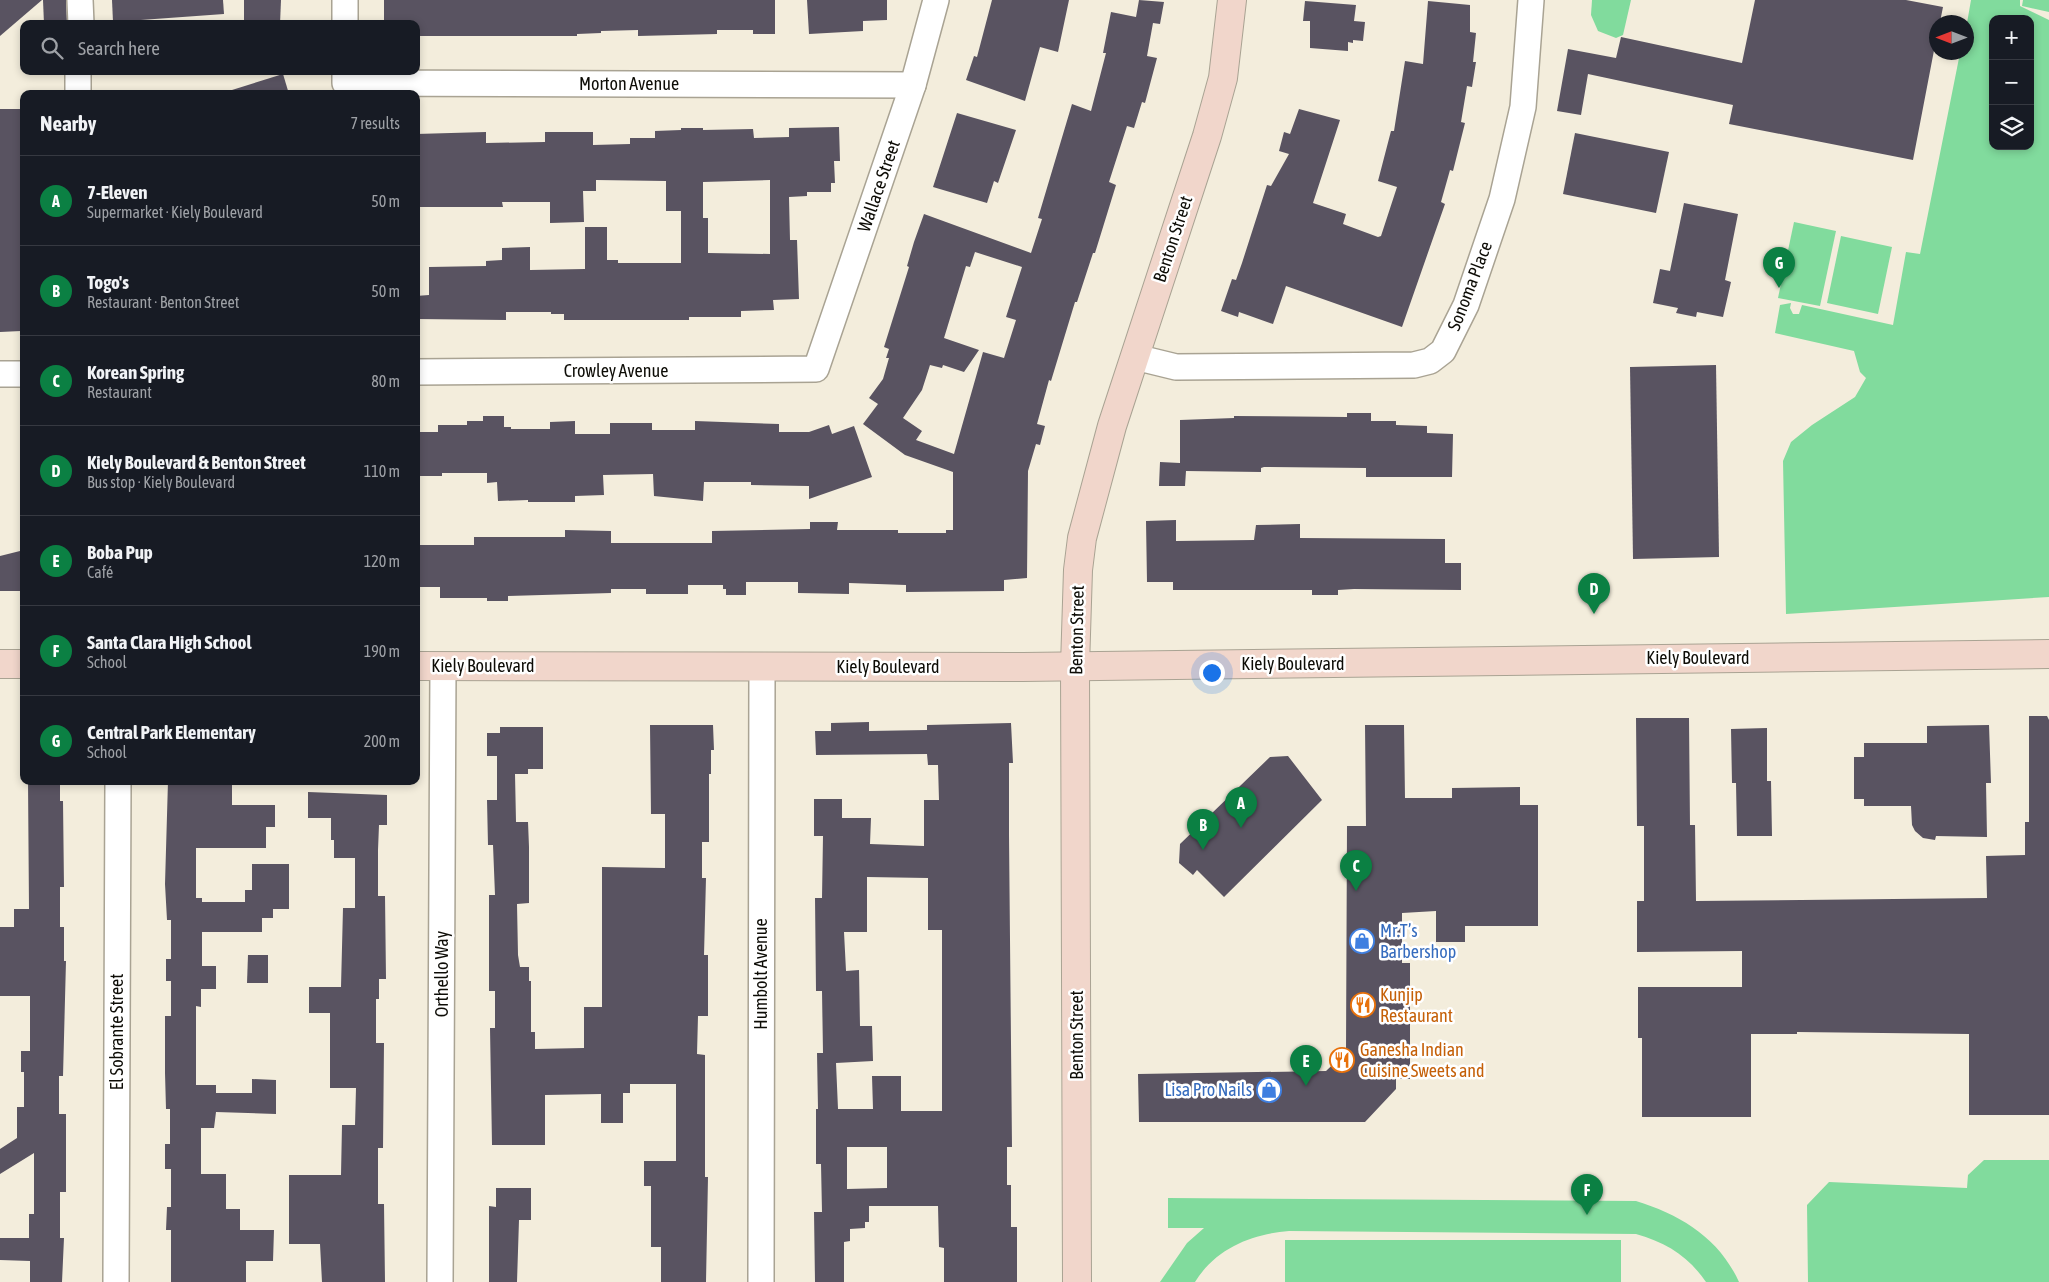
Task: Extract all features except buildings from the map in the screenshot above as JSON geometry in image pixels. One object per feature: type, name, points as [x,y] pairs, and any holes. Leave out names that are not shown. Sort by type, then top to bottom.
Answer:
[{"type":"main road","name":"Benton Street","points":[[1077,1282],[1075,666],[1078,570],[1082,538],[1099,471],[1223,78],[1232,0]]},
{"type":"main road","name":"Kiely Boulevard","points":[[420,666],[1075,666],[2049,654]]},
{"type":"main road","points":[[0,664],[20,664]]},
{"type":"street","points":[[80,0],[81,20]]},
{"type":"street","points":[[345,0],[345,20]]},
{"type":"street","name":"Wallace Street","points":[[816,369],[913,85],[936,0]]},
{"type":"street","name":"Sonoma Place","points":[[1135,357],[1176,367],[1414,365],[1430,361],[1443,351],[1466,305],[1502,199],[1523,107],[1531,0]]},
{"type":"street","name":"Morton Avenue","points":[[345,77],[913,85]]},
{"type":"street","name":"Crowley Avenue","points":[[420,372],[816,369]]},
{"type":"street","points":[[0,374],[20,374]]},
{"type":"street","name":"Humbolt Avenue","points":[[761,1282],[762,666]]},
{"type":"street","name":"Orthello Way","points":[[440,1282],[443,667]]},
{"type":"street","name":"El Sobrante Street","points":[[116,1282],[118,785]]},
{"type":"green space","points":[[1592,0],[1631,0],[1623,35],[1616,38],[1598,31],[1591,15]]},
{"type":"green space","points":[[1971,0],[2020,0],[2020,6],[2049,20],[2049,597],[1786,614],[1783,461],[1791,442],[1812,425],[1855,397],[1866,378],[1860,372],[1854,351],[1775,333],[1780,305],[1791,303],[1790,308],[1793,314],[1799,314],[1802,305],[1893,325],[1906,252],[1920,254],[1959,60],[1974,60],[1974,15],[1968,15]]},
{"type":"green space","points":[[2023,0],[2049,0],[2049,12],[2022,6]]},
{"type":"green space","points":[[1794,222],[1836,231],[1820,306],[1778,298]]},
{"type":"green space","points":[[1841,236],[1892,247],[1878,314],[1827,303]]},
{"type":"green space","points":[[1984,1160],[2049,1160],[2049,1282],[1808,1282],[1807,1205],[1829,1182],[1967,1188],[1968,1175]]},
{"type":"green space","points":[[1168,1198],[1636,1201],[1668,1213],[1697,1230],[1721,1253],[1731,1266],[1739,1282],[1706,1282],[1692,1265],[1676,1252],[1667,1246],[1636,1234],[1289,1231],[1262,1235],[1236,1245],[1213,1260],[1195,1282],[1160,1282],[1187,1243],[1204,1228],[1168,1228]]},
{"type":"green space","points":[[1285,1240],[1621,1240],[1621,1282],[1285,1282]]},
{"type":"place","name":"Central Park Elementary","points":[[1779,288]]},
{"type":"place","name":"Kiely Boulevard & Benton Street","points":[[1594,614]]},
{"type":"place","name":"7-Eleven","points":[[1241,828]]},
{"type":"place","name":"Togo's","points":[[1203,850]]},
{"type":"place","name":"Korean Spring","points":[[1356,891]]},
{"type":"place","name":"Mr.T’s Barbershop","points":[[1362,941]]},
{"type":"place","name":"Kunjip Restaurant","points":[[1363,1005]]},
{"type":"place","name":"Ganesha Indian Cuisine Sweets and","points":[[1342,1060]]},
{"type":"place","name":"Boba Pup","points":[[1306,1086]]},
{"type":"place","name":"Lisa Pro Nails","points":[[1269,1090]]},
{"type":"place","name":"Santa Clara High School","points":[[1587,1215]]}]
